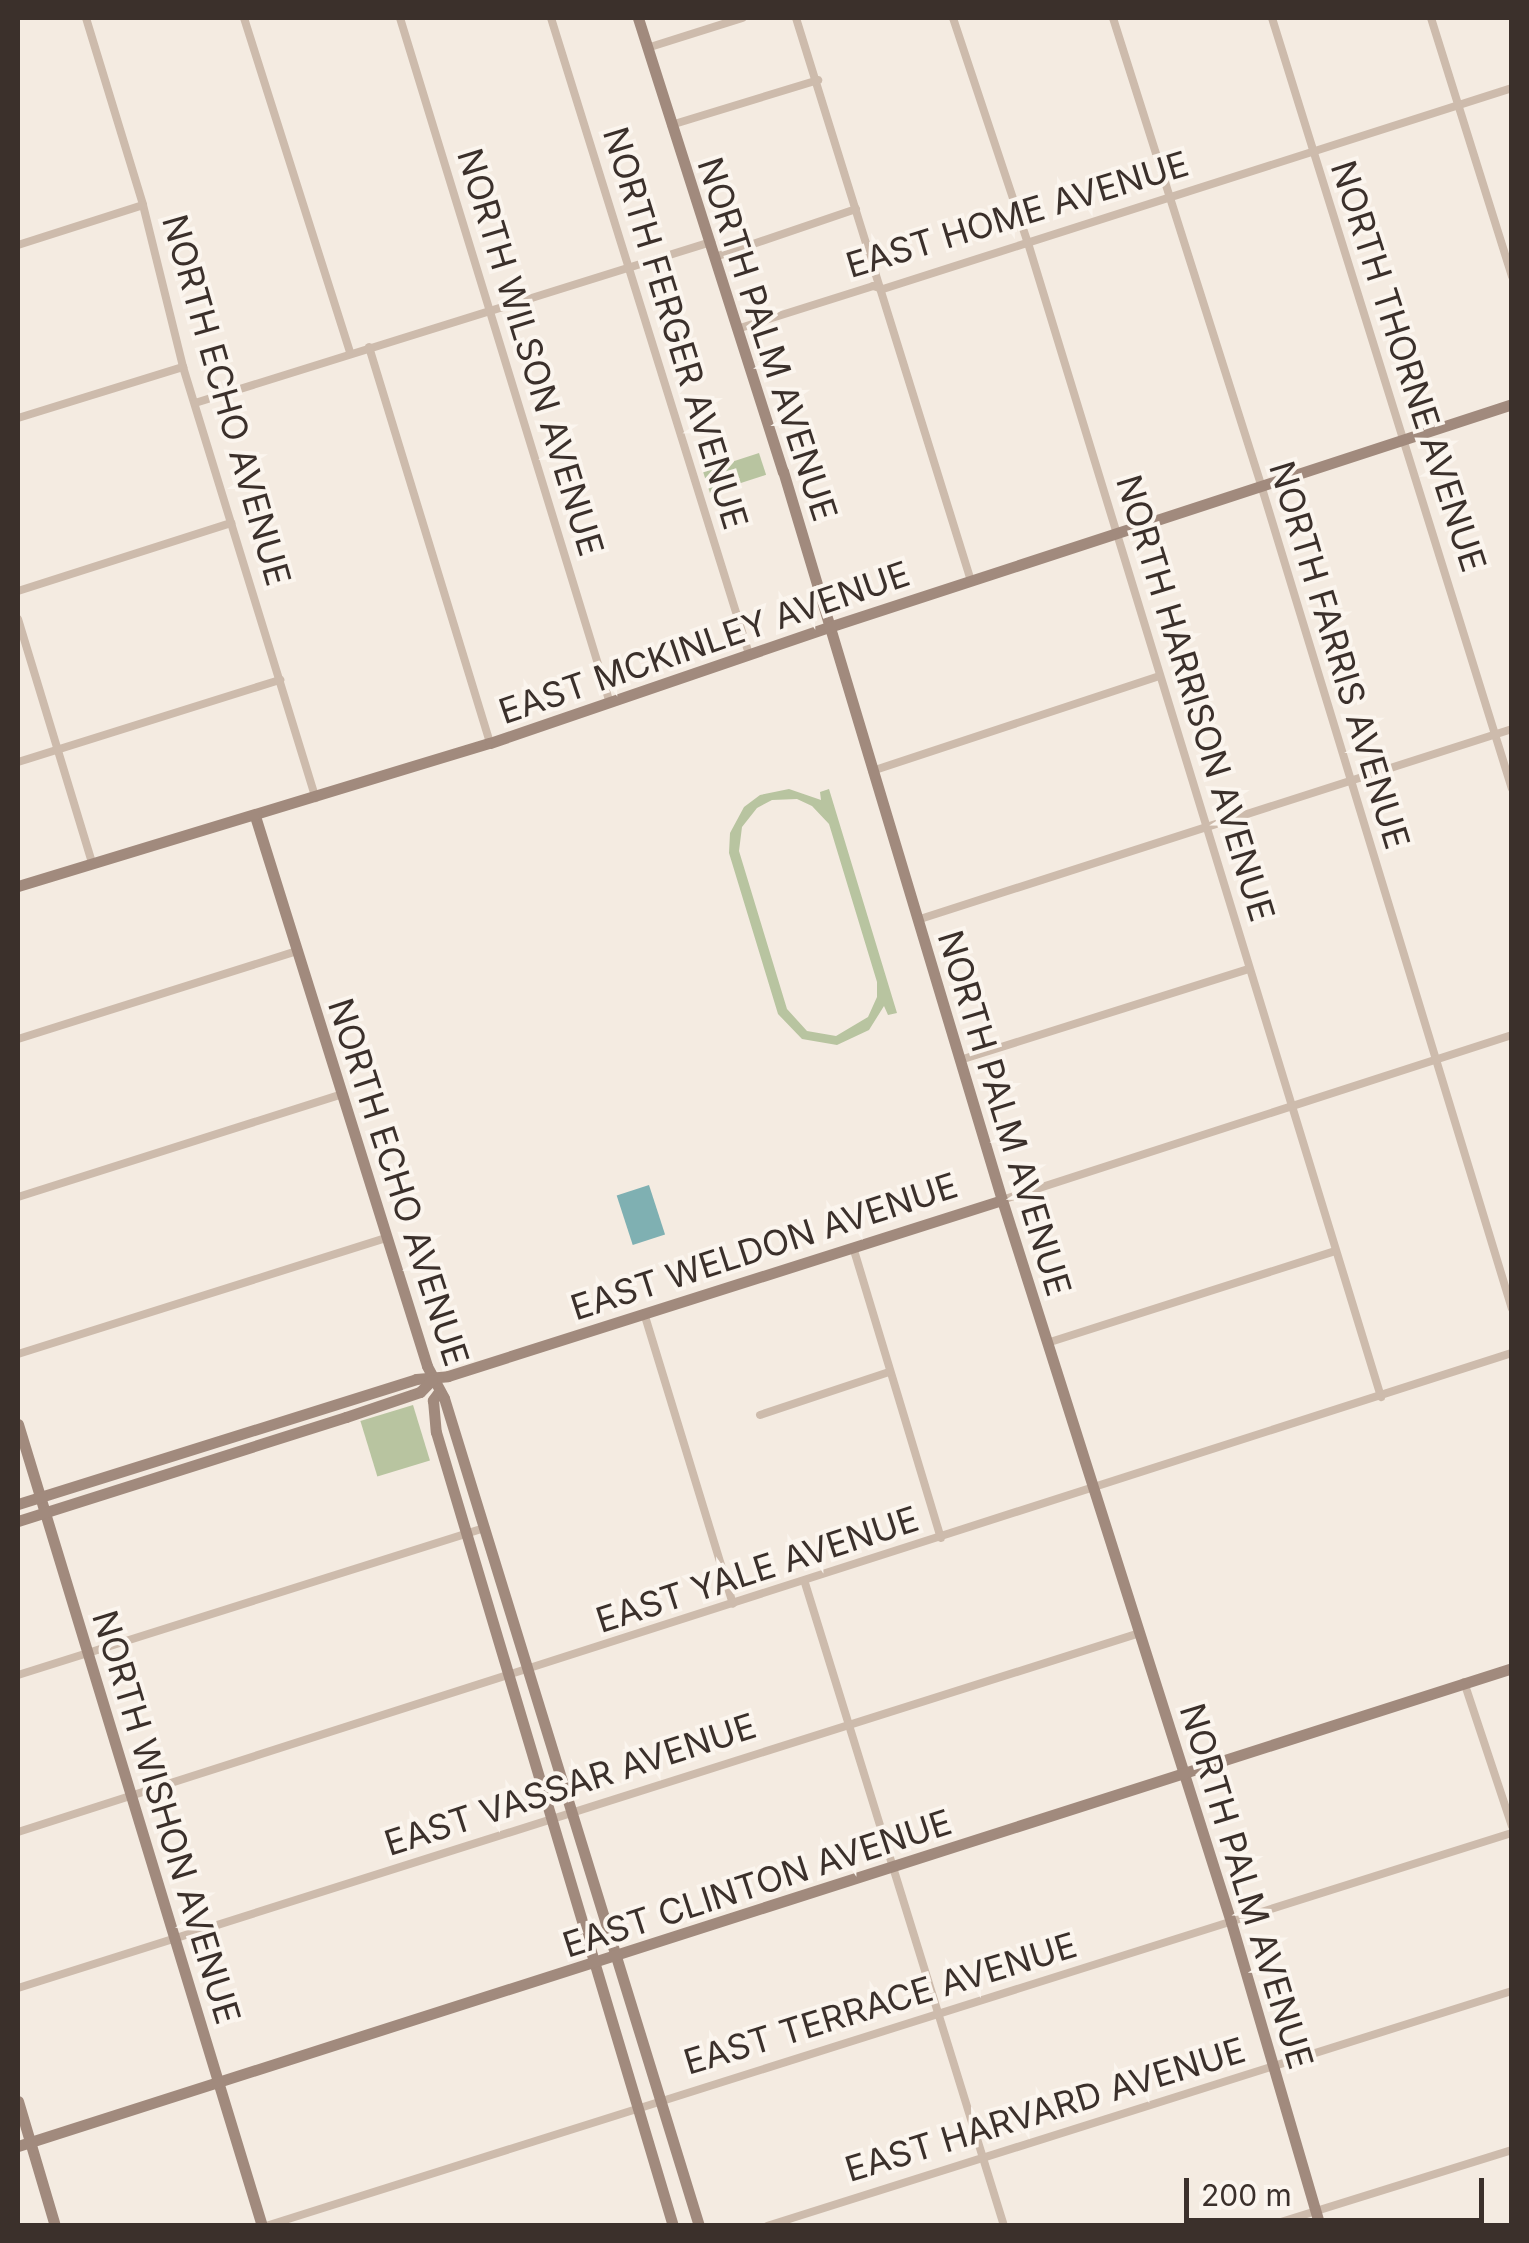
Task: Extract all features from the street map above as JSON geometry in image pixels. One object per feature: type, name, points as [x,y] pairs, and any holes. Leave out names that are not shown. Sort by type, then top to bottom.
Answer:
[{"type":"main road","name":"NORTH PALM AVENUE","points":[[638,18],[711,242],[1002,1200],[1231,1922],[1320,2226]]},
{"type":"main road","name":"EAST MCKINLEY AVENUE","points":[[18,886],[490,743],[829,627],[1512,404]]},
{"type":"main road","name":"NORTH ECHO AVENUE","points":[[255,816],[432,1380],[444,1398],[485,1528],[699,2226]]},
{"type":"main road","name":"EAST WELDON AVENUE","points":[[18,1504],[416,1379],[432,1380],[1002,1200]]},
{"type":"main road","name":"EAST WELDON AVENUE","points":[[18,1521],[420,1392],[432,1380]]},
{"type":"main road","points":[[438,1393],[433,1400],[433,1418],[674,2226]]},
{"type":"main road","name":"NORTH WISHON AVENUE","points":[[18,1424],[264,2226]]},
{"type":"main road","points":[[267,1426],[272,1440]]},
{"type":"main road","points":[[158,1460],[163,1474]]},
{"type":"main road","name":"EAST CLINTON AVENUE","points":[[24,2144],[616,1958],[1512,1668]]},
{"type":"main road","points":[[18,2101],[24,2144],[55,2226]]},
{"type":"street","name":"NORTH ECHO AVENUE","points":[[86,18],[143,205],[183,367],[316,798]]},
{"type":"street","points":[[244,18],[350,354]]},
{"type":"street","name":"NORTH WILSON AVENUE","points":[[400,18],[610,703]]},
{"type":"street","name":"NORTH FERGER AVENUE","points":[[552,18],[749,654]]},
{"type":"street","points":[[648,48],[742,18]]},
{"type":"street","points":[[796,18],[971,581]]},
{"type":"street","name":"NORTH HARRISON AVENUE","points":[[953,18],[1118,532],[1204,828],[1381,1396]]},
{"type":"street","name":"NORTH FARRIS AVENUE","points":[[1113,18],[1261,484],[1512,1309]]},
{"type":"street","name":"NORTH THORNE AVENUE","points":[[1272,18],[1512,789]]},
{"type":"street","points":[[1431,18],[1512,277]]},
{"type":"street","points":[[671,125],[818,80]]},
{"type":"street","name":"EAST HOME AVENUE","points":[[737,329],[1028,244],[1512,88]]},
{"type":"street","points":[[18,245],[143,205]]},
{"type":"street","points":[[715,257],[856,209]]},
{"type":"street","points":[[195,403],[711,242]]},
{"type":"street","points":[[369,347],[490,743]]},
{"type":"street","points":[[18,418],[183,367]]},
{"type":"street","points":[[18,590],[231,523]]},
{"type":"street","points":[[18,619],[92,862]]},
{"type":"street","points":[[872,771],[1159,676]]},
{"type":"street","points":[[18,762],[280,680]]},
{"type":"street","points":[[917,920],[1512,729]]},
{"type":"street","points":[[18,1038],[297,951]]},
{"type":"street","points":[[960,1060],[1249,969]]},
{"type":"street","name":"EAST WELDON AVENUE","points":[[1002,1200],[1512,1035]]},
{"type":"street","points":[[18,1197],[342,1094]]},
{"type":"street","points":[[18,1354],[387,1238]]},
{"type":"street","points":[[854,1247],[941,1538]]},
{"type":"street","points":[[1047,1342],[1336,1251]]},
{"type":"street","points":[[644,1313],[733,1604]]},
{"type":"street","name":"EAST YALE AVENUE","points":[[18,1832],[528,1672],[1512,1354]]},
{"type":"street","points":[[760,1415],[890,1372]]},
{"type":"street","points":[[18,1676],[485,1528]]},
{"type":"street","points":[[805,1583],[1004,2226]]},
{"type":"street","name":"EAST VASSAR AVENUE","points":[[18,1988],[1140,1633]]},
{"type":"street","points":[[1464,1682],[1512,1826]]},
{"type":"street","name":"EAST TERRACE AVENUE","points":[[264,2226],[1512,1834]]},
{"type":"street","name":"EAST HARVARD AVENUE","points":[[768,2226],[1512,1991]]},
{"type":"street","points":[[1268,2226],[1512,2150]]},
{"type":"green space","points":[[759,453],[766,475],[710,493],[703,471]]},
{"type":"green space","points":[[789,789],[821,800],[820,792],[829,789],[897,1013],[888,1015],[884,1006],[869,1030],[837,1045],[802,1039],[778,1014],[729,853],[730,833],[744,807],[760,795]],"holes":[[[797,799],[812,806],[829,824],[877,982],[877,997],[868,1017],[836,1036],[807,1031],[787,1009],[739,851],[742,827],[757,808],[772,800]]]},
{"type":"green space","points":[[413,1405],[430,1460],[377,1477],[360,1421]]},
{"type":"water","points":[[649,1185],[665,1234],[633,1245],[617,1196]]}]
